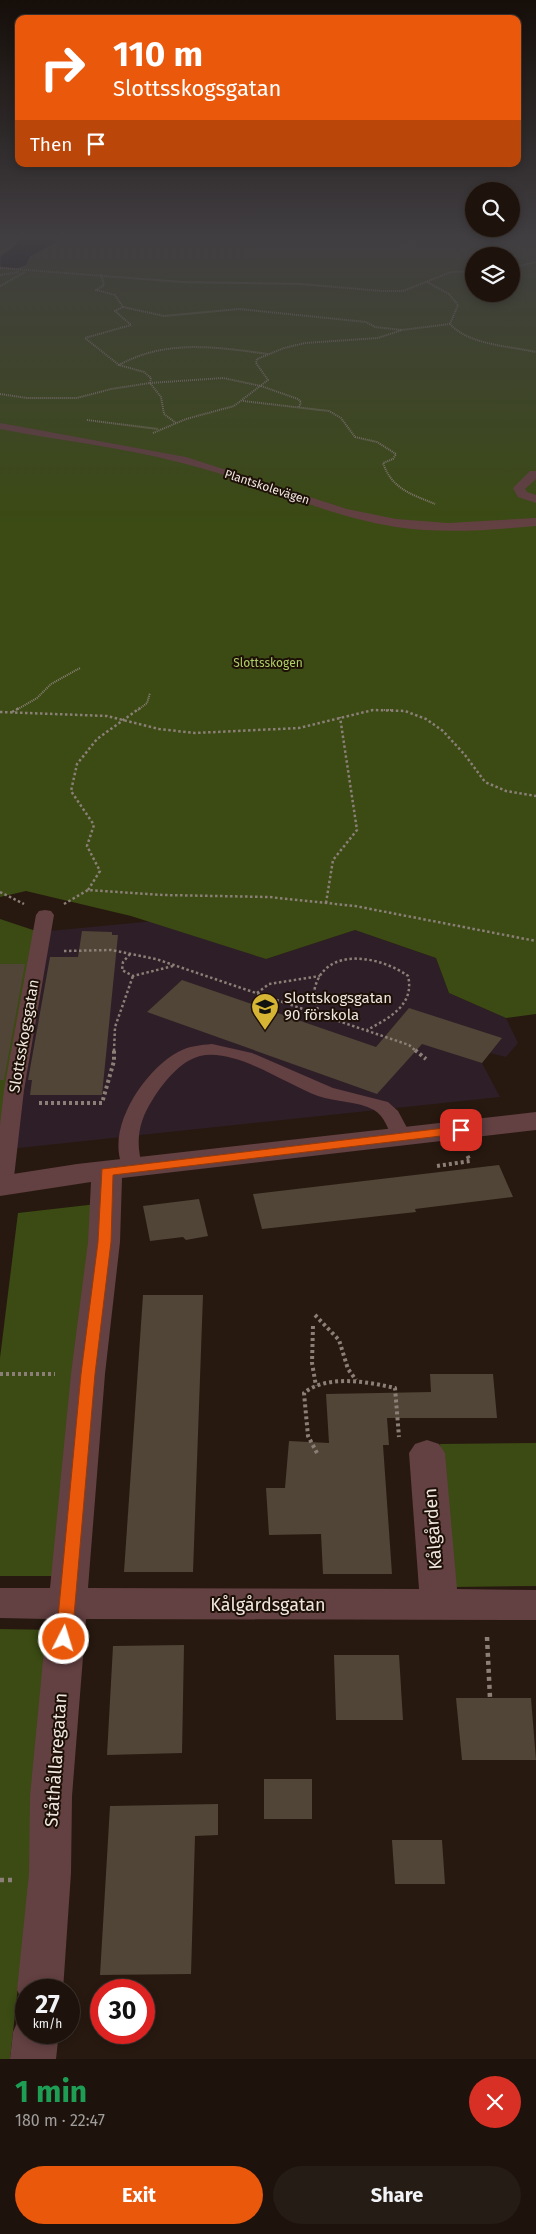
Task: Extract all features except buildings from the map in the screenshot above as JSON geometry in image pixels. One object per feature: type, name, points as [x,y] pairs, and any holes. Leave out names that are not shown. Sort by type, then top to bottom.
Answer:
[{"type":"street","name":"Slottsskogsgatan","points":[[1,1192],[69,1175],[536,1121]]},
{"type":"street","name":"Ståthållaregatan","points":[[41,1979],[50,1872],[51,1796],[88,1374],[104,1242],[120,1170]]},
{"type":"street","name":"Kålgården","points":[[414,1448],[439,1604]]},
{"type":"street","name":"Kålgårdsgatan","points":[[0,1603],[536,1605]]},
{"type":"street","points":[[33,2059],[35,2044]]},
{"type":"lane","name":"Plantskolevägen","points":[[0,426],[119,446],[188,461],[330,508],[394,523],[459,526],[536,522]]},
{"type":"lane","points":[[534,474],[519,488],[522,494],[536,499]]},
{"type":"lane","name":"Slottsskogsgatan","points":[[1,1192],[13,1103],[45,915]]},
{"type":"lane","points":[[120,1170],[138,1105],[165,1072],[181,1058],[198,1050],[233,1052],[326,1092],[382,1106],[391,1116],[402,1137]]},
{"type":"path","points":[[95,335],[85,338],[119,364],[144,372],[151,378],[150,383],[163,399],[164,414],[176,424]]},
{"type":"path","points":[[153,433],[160,429],[225,410],[242,401],[268,380],[256,362],[257,359],[305,343],[378,338],[387,335]]},
{"type":"path","points":[[468,335],[536,352]]},
{"type":"path","points":[[119,364],[135,354],[178,347],[220,348],[271,354]]},
{"type":"path","points":[[0,394],[27,398],[76,398],[111,389],[150,383],[224,378],[261,386],[298,399],[300,402],[299,406]]},
{"type":"path","points":[[242,401],[333,411],[340,416],[354,437],[377,442],[392,451],[396,456],[383,463],[386,478],[398,488],[434,504]]},
{"type":"path","points":[[120,424],[160,429]]},
{"type":"path","points":[[10,712],[37,698],[51,684],[80,668]]},
{"type":"path","points":[[45,915],[88,890],[100,871],[87,846],[94,825],[71,791],[76,764],[97,739],[147,703],[150,693]]},
{"type":"path","points":[[0,712],[84,714],[124,718],[158,729],[198,732],[324,724],[363,710],[392,709],[417,715],[446,732],[474,765],[480,777],[488,782],[511,792],[536,796]]},
{"type":"path","points":[[326,903],[334,860],[357,830],[340,717]]},
{"type":"path","points":[[88,890],[163,895],[270,897],[355,906],[536,941]]},
{"type":"path","points":[[38,952],[111,950],[131,953],[175,965],[409,1045],[426,1059]]},
{"type":"path","points":[[131,953],[123,962],[122,970],[133,976],[175,965]]},
{"type":"path","points":[[320,1014],[314,998],[315,986],[320,976],[335,964],[355,959],[367,959],[390,964],[408,976],[411,983],[408,1000],[386,1019],[366,1030]]},
{"type":"path","points":[[13,1103],[102,1103],[114,1061],[115,1027],[133,976]]},
{"type":"path","points":[[258,993],[269,984],[320,976]]},
{"type":"path","points":[[437,1166],[470,1161],[464,1148]]},
{"type":"path","points":[[315,1315],[322,1327],[338,1339],[345,1365],[356,1380]]},
{"type":"path","points":[[313,1326],[312,1363],[316,1386]]},
{"type":"path","points":[[0,1374],[88,1374]]},
{"type":"path","points":[[316,1453],[308,1436],[304,1393],[316,1386],[356,1380],[386,1384],[394,1388],[414,1448]]},
{"type":"path","points":[[485,1604],[490,1698]]},
{"type":"shaded area","name":"Slottskogsgatan 90 förskola","points":[[154,921],[266,959],[355,930],[436,958],[449,993],[506,1018],[518,1043],[506,1057],[490,1053],[482,1063],[500,1097],[0,1150],[39,932]]},
{"type":"green space","name":"Slottsskogen","points":[[0,335],[536,335],[536,1014],[506,1018],[449,993],[436,958],[355,930],[266,959],[131,916],[26,891],[0,897]]},
{"type":"green space","points":[[0,919],[39,932],[0,1136]]},
{"type":"green space","points":[[97,1204],[55,1576],[0,1576],[0,1358],[18,1213]]},
{"type":"green space","points":[[536,1443],[536,1586],[454,1587],[440,1444]]},
{"type":"green space","points":[[0,1629],[57,1630],[19,1979],[15,1979],[15,2013],[10,2059],[0,2059]]},
{"type":"place","name":"Slottskogsgatan 90 förskola","points":[[265,1031]]},
{"type":"route","points":[[64,1639],[84,1437],[88,1374],[96,1325],[104,1242],[107,1172],[461,1130]]}]
